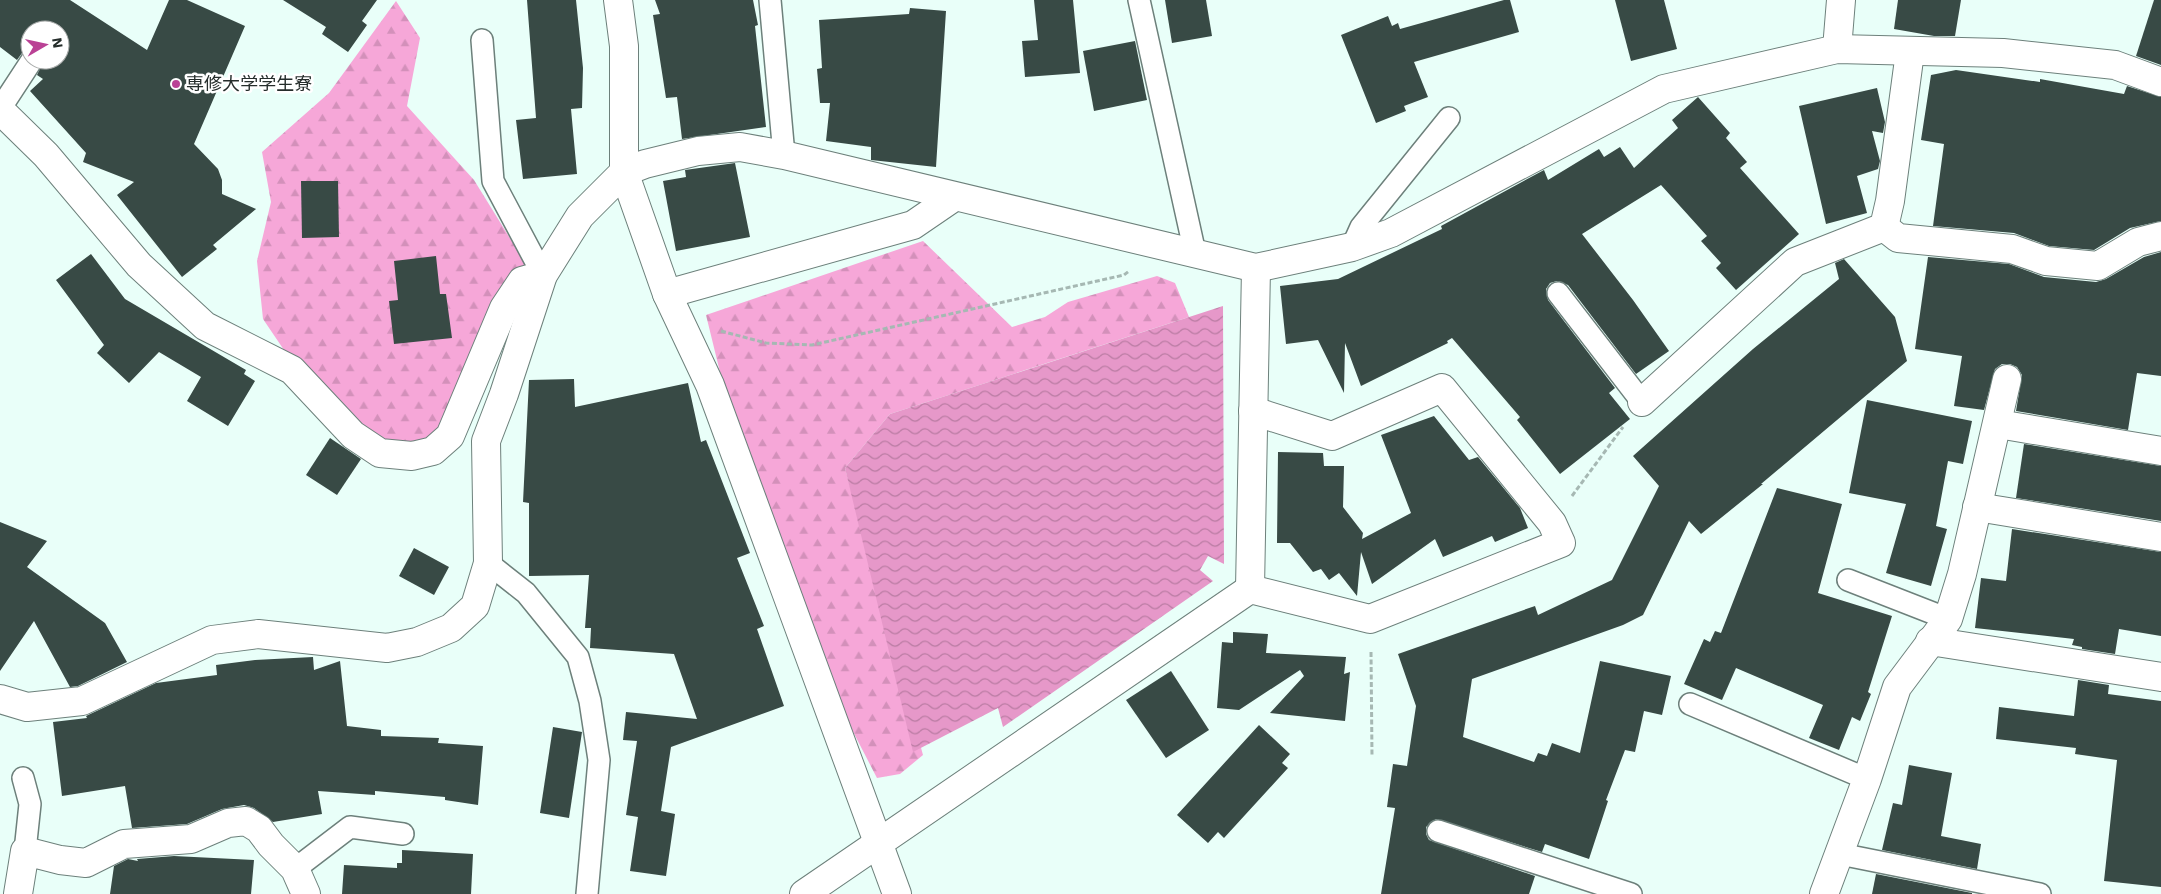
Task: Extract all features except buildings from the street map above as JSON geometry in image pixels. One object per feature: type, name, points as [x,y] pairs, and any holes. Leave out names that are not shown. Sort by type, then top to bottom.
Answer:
[{"type":"street","points":[[618,0],[624,46],[624,172],[671,305],[710,385],[898,894]]},
{"type":"street","points":[[1837,49],[1841,0]]},
{"type":"street","points":[[0,699],[27,707],[82,701],[212,640],[258,634],[387,648],[417,642],[451,628],[475,606],[488,564],[486,441],[504,394],[543,275],[580,216],[624,172],[698,151],[740,147],[784,155],[954,198],[1256,268],[1352,247],[1391,233],[1664,89],[1837,49],[2002,53],[2115,65],[2161,82]]},
{"type":"street","points":[[1884,227],[1890,201],[1910,52]]},
{"type":"street","points":[[0,109],[46,155],[139,265],[205,326],[292,370],[354,434],[380,453],[412,456],[434,451],[450,436],[504,308],[522,281],[543,275]]},
{"type":"street","points":[[671,305],[913,226],[954,198]]},
{"type":"street","points":[[1884,227],[1898,238],[2012,250],[2046,261],[2098,266],[2138,242],[2161,236]]},
{"type":"street","points":[[1642,402],[1795,262],[1884,227]]},
{"type":"street","points":[[1250,589],[1256,268]]},
{"type":"street","points":[[1824,894],[1867,779],[1897,687],[1948,619],[1962,574],[2007,379]]},
{"type":"street","points":[[804,894],[1250,589],[1370,620],[1561,543],[1552,522],[1442,388],[1332,436],[1252,411]]},
{"type":"street","points":[[1998,424],[2161,451]]},
{"type":"street","points":[[1977,507],[2161,537]]},
{"type":"street","points":[[1930,641],[2161,677]]},
{"type":"street","points":[[18,894],[25,852],[60,860],[86,863],[124,844],[191,839],[228,823],[246,821],[259,829],[271,845],[295,870],[306,894]]},
{"type":"lane","points":[[770,0],[784,155]]},
{"type":"lane","points":[[1139,0],[1195,254]]},
{"type":"lane","points":[[482,40],[493,181],[543,275]]},
{"type":"lane","points":[[0,109],[25,70]]},
{"type":"lane","points":[[1352,247],[1361,227],[1449,118]]},
{"type":"lane","points":[[1558,293],[1642,402]]},
{"type":"lane","points":[[488,564],[526,594],[578,657],[590,701],[600,760],[587,894]]},
{"type":"lane","points":[[1848,580],[1948,619]]},
{"type":"lane","points":[[1690,704],[1867,779]]},
{"type":"lane","points":[[23,778],[30,804],[25,852]]},
{"type":"lane","points":[[295,870],[350,827],[403,834]]},
{"type":"lane","points":[[1438,831],[1631,894]]},
{"type":"lane","points":[[1840,854],[2040,894]]},
{"type":"path","points":[[671,305],[726,333],[766,343],[812,346],[1124,275],[1161,246]]},
{"type":"path","points":[[1552,522],[1642,402]]},
{"type":"path","points":[[1370,620],[1372,756]]},
{"type":"green space","points":[[396,1],[420,38],[407,106],[474,180],[526,264],[476,413],[408,447],[365,435],[284,350],[263,319],[257,261],[271,202],[262,152],[329,93]]},
{"type":"green space","points":[[923,241],[1012,327],[1045,317],[1068,302],[1157,276],[1175,283],[1189,317],[890,414],[845,468],[923,755],[900,774],[877,778],[847,720],[730,413],[706,315]]},
{"type":"water","points":[[1223,306],[1224,564],[1208,556],[1200,570],[1213,581],[1003,727],[998,708],[913,752],[845,468],[890,414]]},
{"type":"place","name":"専修大学学生寮","points":[[176,84]]}]
